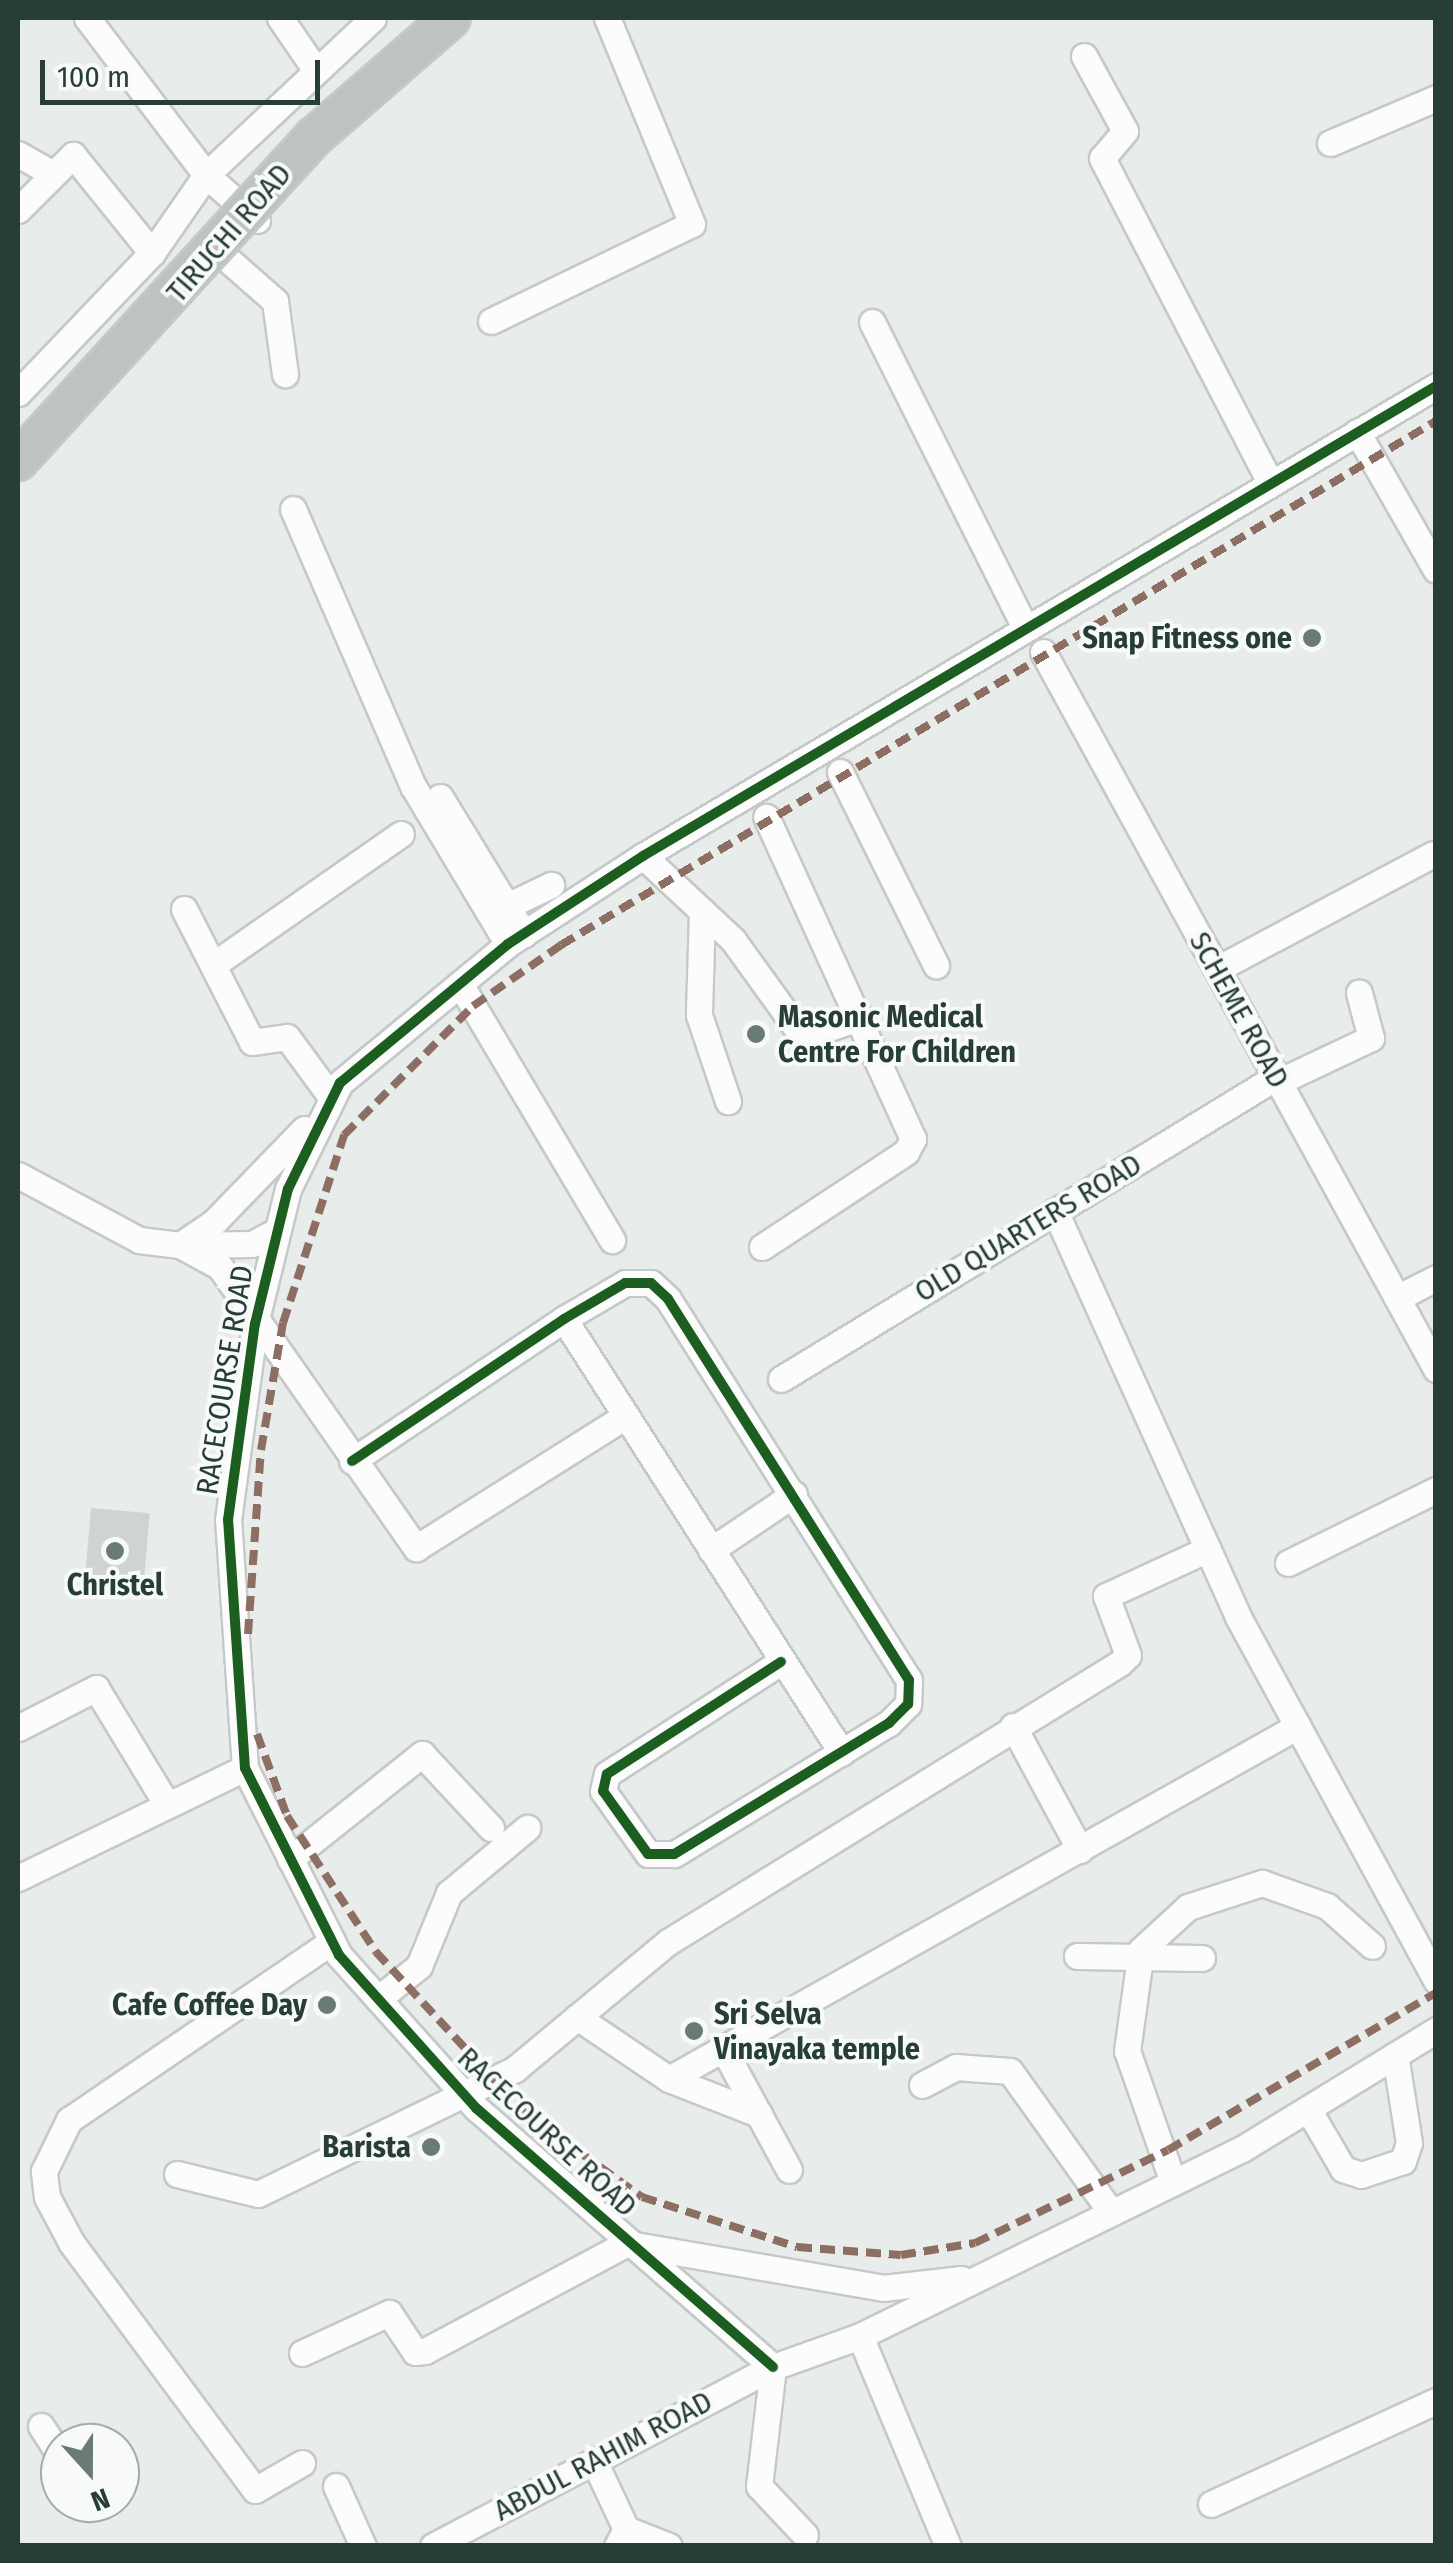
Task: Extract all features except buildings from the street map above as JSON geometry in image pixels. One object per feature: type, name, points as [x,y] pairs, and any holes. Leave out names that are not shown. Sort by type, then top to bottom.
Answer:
[{"type":"highway","name":"TIRUCHI ROAD","points":[[18,427],[176,260],[296,118],[412,18]]},
{"type":"highway","name":"TIRUCHI ROAD","points":[[24,456],[314,137],[451,18]]},
{"type":"street","points":[[87,18],[206,175],[257,220]]},
{"type":"street","points":[[280,18],[316,69]]},
{"type":"street","name":"TIRUCHI ROAD","points":[[18,393],[152,254],[206,175],[373,18]]},
{"type":"street","points":[[18,482],[24,456],[226,258],[284,186],[473,18]]},
{"type":"street","points":[[491,322],[692,224],[608,18]]},
{"type":"street","points":[[1084,56],[1125,131],[1102,158],[1270,482]]},
{"type":"street","points":[[1330,142],[1436,98]]},
{"type":"street","points":[[18,154],[54,174]]},
{"type":"street","points":[[18,210],[73,155],[152,254]]},
{"type":"street","points":[[226,258],[275,301],[285,374]]},
{"type":"street","points":[[872,322],[1026,629]]},
{"type":"street","name":"RACECOURSE ROAD","points":[[773,2367],[461,2092],[378,1999],[332,1940],[245,1768],[228,1520],[255,1324],[276,1230],[325,1106],[516,939],[643,856],[1436,386]]},
{"type":"street","points":[[1357,432],[1436,570]]},
{"type":"street","points":[[293,509],[413,786],[516,939]]},
{"type":"street","name":"SCHEME ROAD","points":[[1043,652],[1436,1369]]},
{"type":"street","points":[[840,772],[936,965]]},
{"type":"street","points":[[430,780],[507,906],[516,939]]},
{"type":"street","points":[[762,1247],[906,1152],[912,1139],[862,1018],[766,818]]},
{"type":"street","points":[[212,964],[401,834]]},
{"type":"street","points":[[1217,969],[1434,854]]},
{"type":"street","points":[[643,856],[733,940],[803,1036],[862,1018]]},
{"type":"street","points":[[507,906],[551,885]]},
{"type":"street","points":[[180,1244],[212,1223],[325,1106],[287,1037],[252,1042],[184,910]]},
{"type":"street","points":[[702,911],[699,1014],[728,1101]]},
{"type":"street","points":[[460,984],[612,1240]]},
{"type":"street","name":"OLD QUARTERS ROAD","points":[[781,1379],[1277,1079],[1374,1035],[1359,993]]},
{"type":"street","points":[[20,1184],[139,1240],[252,1244],[276,1230]]},
{"type":"street","points":[[1055,1212],[1208,1549],[1298,1726],[1436,1980]]},
{"type":"street","points":[[180,1244],[234,1280],[255,1324],[280,1344],[352,1461],[416,1548],[626,1416]]},
{"type":"street","points":[[1396,1298],[1436,1278]]},
{"type":"street","points":[[352,1461],[564,1319],[626,1282],[651,1282],[794,1494],[909,1680],[908,1704],[842,1753],[674,1854],[648,1854],[603,1791],[607,1774],[781,1662]]},
{"type":"street","points":[[564,1319],[842,1753]]},
{"type":"street","points":[[1288,1564],[1436,1490]]},
{"type":"street","points":[[710,1550],[794,1494]]},
{"type":"street","points":[[176,2174],[258,2194],[515,2069],[668,1942],[1128,1655],[1106,1596],[1208,1549]]},
{"type":"street","points":[[18,1728],[96,1688],[166,1805]]},
{"type":"street","points":[[1013,1726],[1080,1850]]},
{"type":"street","points":[[669,2079],[725,2052],[1298,1726]]},
{"type":"street","points":[[290,1858],[422,1754],[491,1828]]},
{"type":"street","points":[[18,1878],[245,1768]]},
{"type":"street","points":[[378,1999],[419,1966],[448,1893],[526,1828]]},
{"type":"street","points":[[1174,2182],[1128,2051],[1140,1957],[1188,1908],[1262,1883],[1327,1906],[1372,1946]]},
{"type":"street","points":[[302,2463],[255,2490],[71,2242],[47,2198],[44,2171],[69,2120],[332,1940]]},
{"type":"street","points":[[1077,1956],[1202,1958]]},
{"type":"street","points":[[577,2017],[669,2079],[758,2114]]},
{"type":"street","points":[[805,2535],[759,2486],[773,2367],[860,2336],[1174,2182],[1308,2109],[1436,2030]]},
{"type":"street","points":[[725,2052],[789,2170]]},
{"type":"street","points":[[1308,2109],[1342,2169],[1360,2176],[1403,2161],[1409,2144],[1395,2055]]},
{"type":"street","points":[[922,2085],[956,2067],[1010,2071],[1111,2212]]},
{"type":"street","points":[[302,2353],[389,2313],[415,2352],[426,2351],[631,2243],[883,2288],[976,2277]]},
{"type":"street","points":[[860,2336],[948,2546]]},
{"type":"street","name":"ABDUL RAHIM ROAD","points":[[441,2544],[773,2367]]},
{"type":"street","points":[[1211,2504],[1436,2401]]},
{"type":"street","points":[[594,2461],[622,2537],[670,2546]]},
{"type":"street","points":[[336,2486],[362,2546]]},
{"type":"marked path","points":[[248,1634],[261,1450],[283,1323],[344,1135],[473,1006],[561,945],[1436,421]]},
{"type":"marked path","points":[[257,1734],[287,1816],[376,1952],[525,2113],[642,2197],[797,2247],[901,2255],[975,2243],[1168,2150],[1436,1993]]},
{"type":"cycle path","points":[[773,2367],[477,2109],[339,1955],[245,1768],[228,1520],[255,1324],[288,1189],[340,1083],[508,944],[643,856],[1436,386]]},
{"type":"cycle path","points":[[352,1461],[564,1319],[625,1283],[651,1283],[668,1299],[909,1680],[908,1704],[889,1723],[674,1854],[648,1854],[603,1791],[607,1774],[781,1662]]},
{"type":"place","name":"Snap Fitness one","points":[[1312,638]]},
{"type":"place","name":"Masonic Medical Centre For Children","points":[[756,1034]]},
{"type":"place","name":"Christel","points":[[115,1551]]},
{"type":"place","name":"Cafe Coffee Day","points":[[327,2005]]},
{"type":"place","name":"Sri Selva Vinayaka temple","points":[[694,2031]]},
{"type":"place","name":"Barista","points":[[431,2147]]}]
